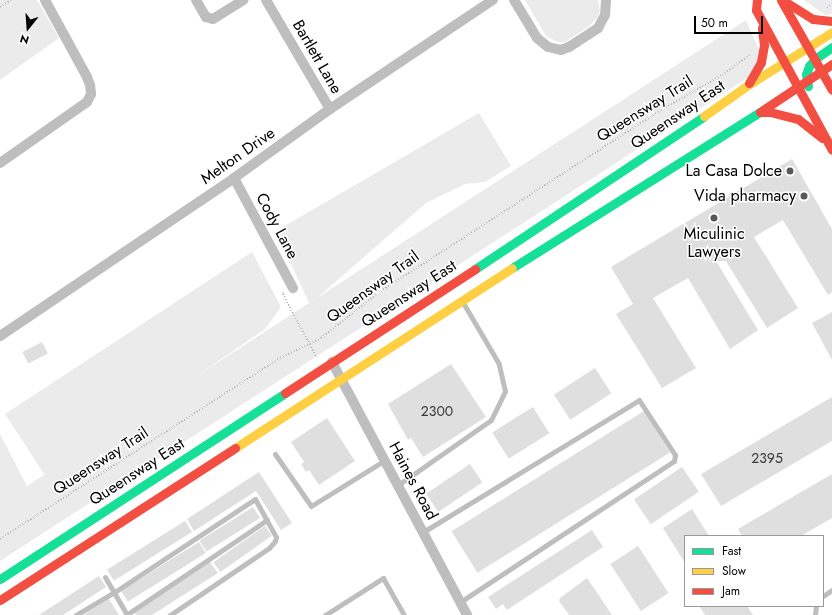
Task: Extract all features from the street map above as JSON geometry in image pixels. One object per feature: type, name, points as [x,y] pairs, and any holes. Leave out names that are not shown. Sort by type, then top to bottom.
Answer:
[{"type":"main road","points":[[757,0],[756,10],[830,147]]},
{"type":"main road","points":[[782,0],[813,19],[832,21]]},
{"type":"main road","points":[[782,0],[832,90]]},
{"type":"main road","points":[[748,84],[763,56],[764,45],[761,20]]},
{"type":"main road","name":"Queensway East","points":[[0,579],[642,158],[748,84],[832,32]]},
{"type":"main road","points":[[830,147],[828,132],[812,100],[807,81],[809,66],[815,59],[832,47]]},
{"type":"main road","name":"Queensway East","points":[[0,600],[568,231],[760,112],[832,64]]},
{"type":"main road","points":[[760,112],[770,112],[798,119],[809,126],[830,147]]},
{"type":"street","points":[[0,163],[87,102],[91,94],[87,77],[44,0]]},
{"type":"street","points":[[196,0],[206,17],[213,19],[243,0]]},
{"type":"street","name":"Bartlett Lane","points":[[266,0],[330,109]]},
{"type":"street","name":"Melton Drive","points":[[0,336],[234,178],[330,109],[493,0]]},
{"type":"street","points":[[514,0],[537,38],[548,47],[561,50],[569,47],[598,28],[605,15],[606,0]]},
{"type":"street","name":"Cody Lane","points":[[234,178],[293,288]]},
{"type":"street","name":"Haines Road","points":[[332,362],[467,615]]},
{"type":"lane","points":[[398,485],[491,420],[505,391],[499,364],[462,300]]},
{"type":"lane","points":[[423,532],[639,400],[675,455],[674,461],[460,602]]},
{"type":"lane","points":[[275,454],[311,506],[385,460]]},
{"type":"lane","points":[[76,615],[114,592],[255,499],[276,537],[275,541],[269,548],[170,615]]},
{"type":"lane","points":[[105,577],[127,615],[267,520]]},
{"type":"lane","points":[[325,615],[383,578],[404,615]]},
{"type":"path","points":[[0,7],[12,0]]},
{"type":"path","name":"Queensway Trail","points":[[0,539],[280,358],[309,344],[338,326],[378,293],[658,112],[722,75],[749,54],[756,54]]},
{"type":"path","points":[[293,288],[283,294],[319,363]]},
{"type":"shaded area","points":[[0,0],[37,0],[59,38],[0,80]]},
{"type":"shaded area","points":[[525,0],[598,0],[600,11],[597,18],[588,27],[565,42],[558,42],[546,36]]},
{"type":"shaded area","points":[[804,0],[832,0],[832,14],[825,15]]},
{"type":"shaded area","points":[[746,20],[766,66],[0,561],[0,434],[27,486],[47,473],[44,474],[5,414],[252,252],[281,307],[265,329],[192,379],[309,303],[276,231],[479,113],[511,166],[485,182],[465,184],[426,203],[317,298]]},
{"type":"building","points":[[792,159],[832,229],[832,292],[828,295],[783,220],[754,237],[798,308],[767,328],[726,261],[716,261],[758,330],[730,349],[688,278],[653,298],[696,368],[662,388],[616,314],[633,304],[611,267]]},
{"type":"building","points":[[832,312],[832,360],[812,323]]},
{"type":"building","points":[[42,342],[48,354],[28,364],[22,352]]},
{"type":"building","points":[[451,364],[486,417],[423,457],[411,438],[408,440],[388,404]]},
{"type":"building","points":[[595,368],[611,393],[570,420],[554,395]]},
{"type":"building","points":[[832,397],[832,441],[721,506],[701,474]]},
{"type":"building","points":[[533,407],[549,433],[509,459],[492,432]]},
{"type":"building","points":[[644,411],[670,453],[477,573],[451,531]]},
{"type":"building","points":[[327,418],[355,461],[319,485],[309,470],[306,472],[301,464],[304,462],[291,442]]},
{"type":"building","points":[[470,464],[482,482],[438,512],[426,494]]},
{"type":"building","points":[[682,467],[699,492],[651,524],[634,499]]},
{"type":"building","points":[[259,472],[292,523],[281,530],[256,491],[194,531],[187,519]]},
{"type":"building","points":[[832,474],[832,518],[803,535],[741,535],[738,529]]},
{"type":"building","points":[[253,507],[260,518],[206,551],[200,540]]},
{"type":"building","points":[[692,509],[708,535],[684,535],[684,561],[663,528]]},
{"type":"building","points":[[185,521],[192,532],[114,581],[107,570]]},
{"type":"building","points":[[265,526],[272,536],[220,572],[213,562]]},
{"type":"building","points":[[592,530],[603,547],[507,610],[503,604],[496,609],[488,597]]},
{"type":"building","points":[[199,542],[206,553],[128,602],[121,591]]},
{"type":"building","points":[[638,546],[668,593],[641,611],[610,564]]},
{"type":"building","points":[[210,562],[218,573],[152,615],[136,615],[133,611]]},
{"type":"building","points":[[99,576],[106,587],[63,615],[39,615]]},
{"type":"building","points":[[587,578],[612,615],[569,615],[559,601],[560,598]]},
{"type":"building","points":[[109,599],[119,615],[83,615]]},
{"type":"building","points":[[700,607],[748,607],[753,615],[705,615]]},
{"type":"traffic: fast","points":[[808,86],[806,74],[809,66],[815,59],[832,47]]},
{"type":"traffic: fast","points":[[512,268],[763,110]]},
{"type":"traffic: fast","points":[[475,269],[704,116]]},
{"type":"traffic: fast","points":[[0,579],[285,393]]},
{"type":"traffic: slow","points":[[704,116],[748,85],[832,32]]},
{"type":"traffic: slow","points":[[235,448],[512,268]]},
{"type":"traffic: jam","points":[[757,0],[756,10],[832,150]]},
{"type":"traffic: jam","points":[[781,0],[832,90]]},
{"type":"traffic: jam","points":[[784,1],[813,19],[832,21]]},
{"type":"traffic: jam","points":[[749,83],[761,62],[764,45],[762,28]]},
{"type":"traffic: jam","points":[[763,110],[832,64]]},
{"type":"traffic: jam","points":[[760,112],[770,112],[798,119],[822,138]]},
{"type":"traffic: jam","points":[[285,393],[475,269]]},
{"type":"traffic: jam","points":[[0,600],[235,448]]},
{"type":"place","name":"La Casa Dolce","points":[[790,171]]},
{"type":"place","name":"Vida pharmacy","points":[[804,196]]},
{"type":"place","name":"Miculinic Lawyers","points":[[714,218]]}]
